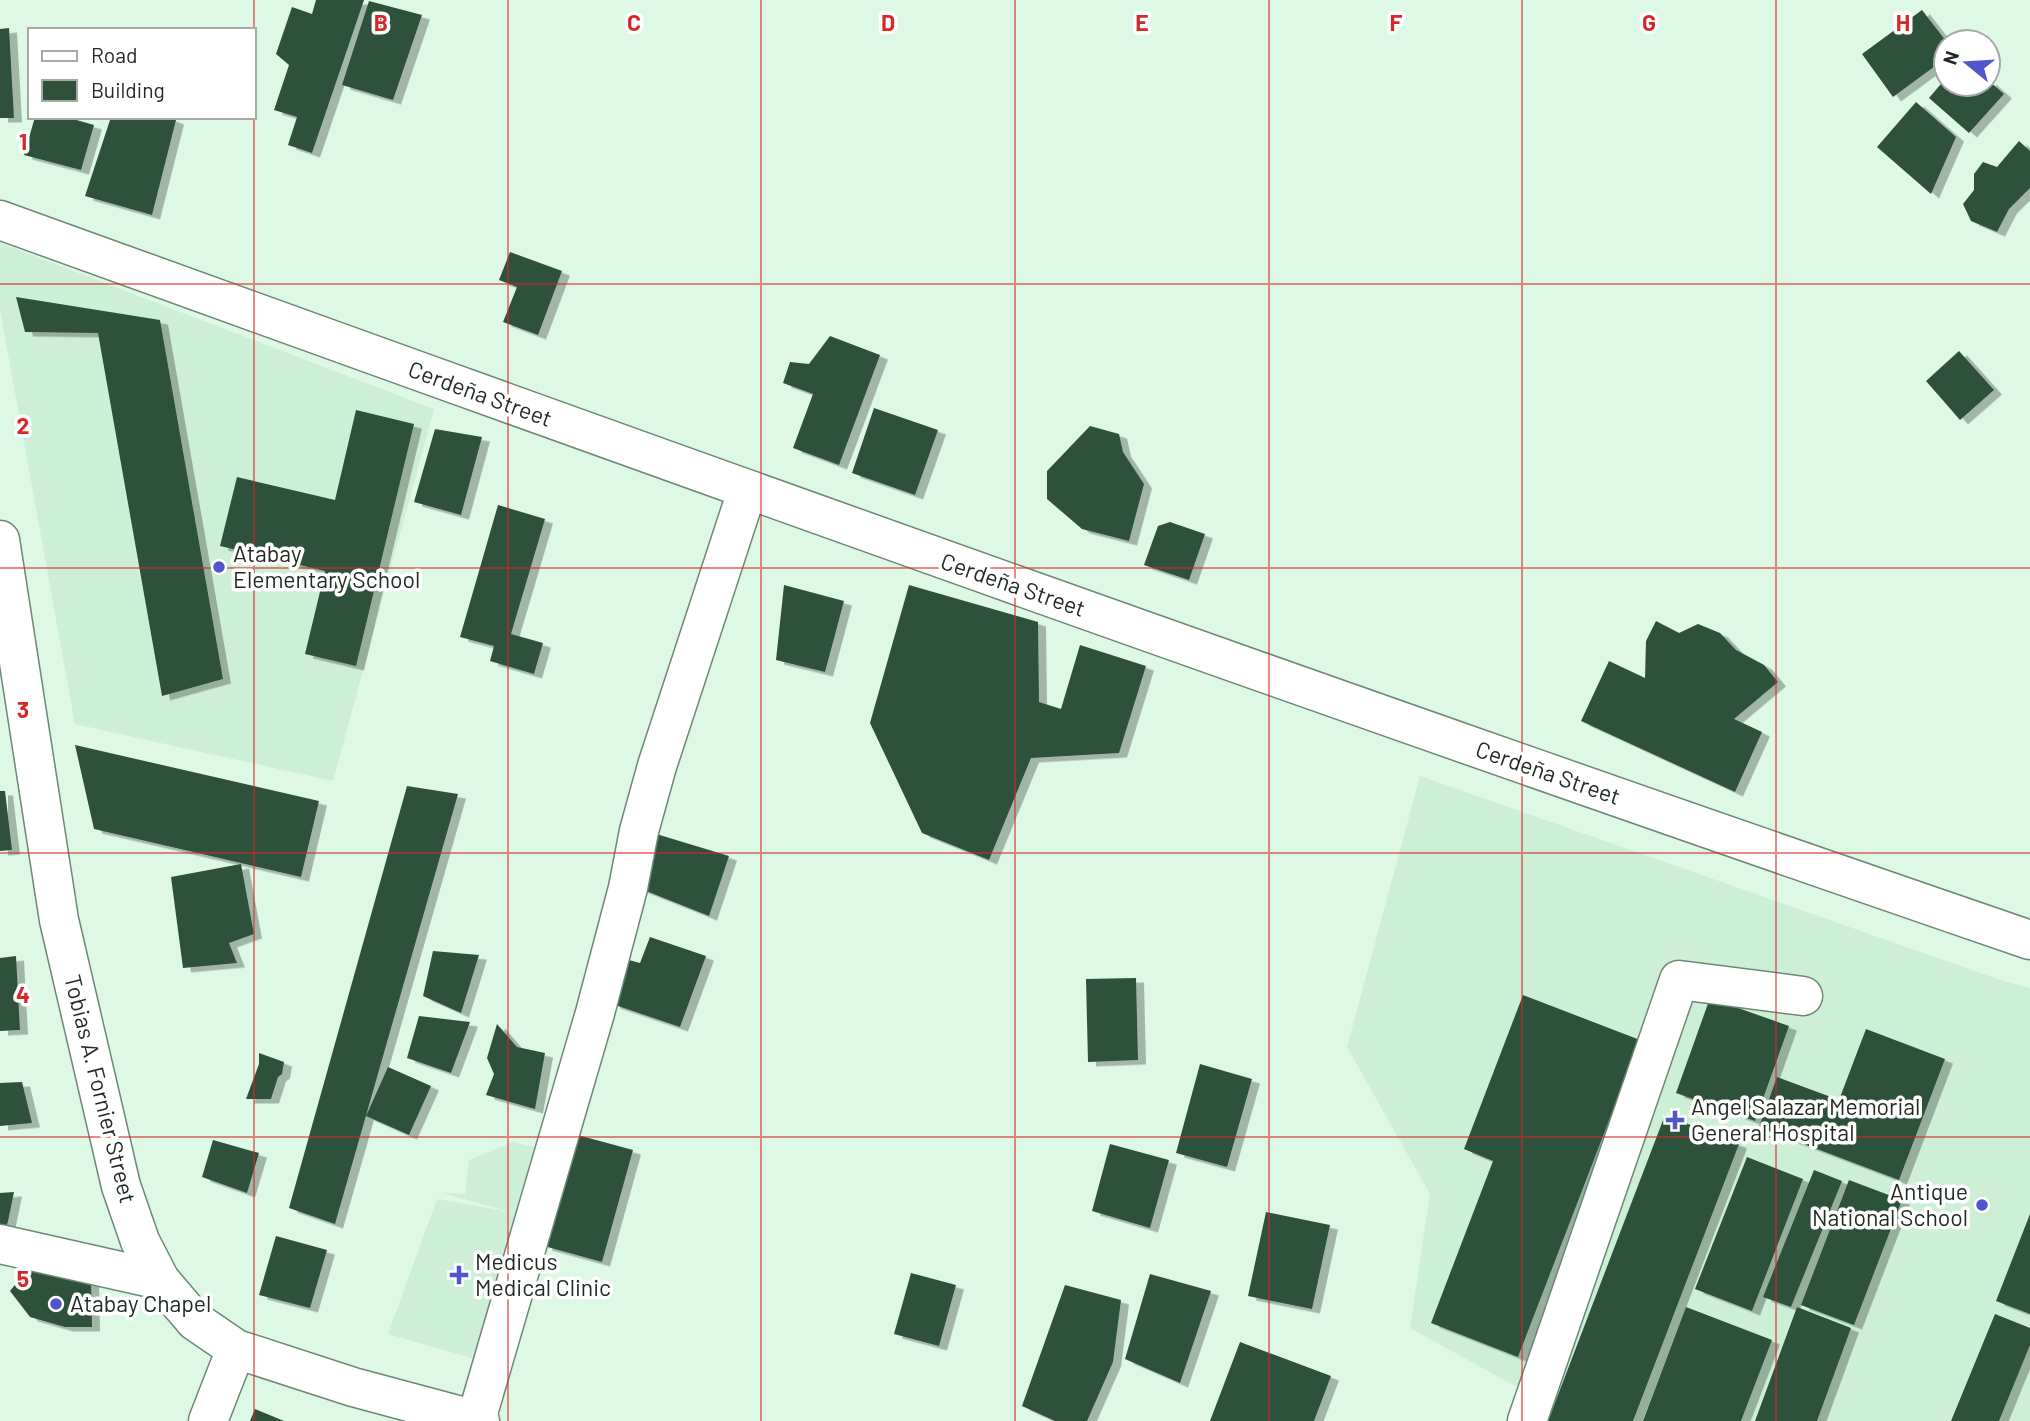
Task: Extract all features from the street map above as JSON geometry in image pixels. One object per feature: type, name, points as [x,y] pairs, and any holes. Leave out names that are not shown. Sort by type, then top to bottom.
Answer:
[{"type":"main road","name":"Cerdeña Street","points":[[0,220],[747,491],[1689,823],[2030,940]]},
{"type":"main road","points":[[478,1420],[595,1013],[653,779],[747,491]]},
{"type":"main road","name":"Tobias A. Fornier Street","points":[[0,540],[59,920],[121,1186],[140,1241],[160,1280],[195,1321],[236,1349],[353,1387],[478,1420]]},
{"type":"main road","points":[[1527,1421],[1679,980],[1803,996]]},
{"type":"main road","points":[[0,1244],[160,1280]]},
{"type":"main road","points":[[208,1421],[236,1349]]},
{"type":"shaded area","name":"Atabay Elementary School","points":[[0,243],[434,409],[333,781],[75,724],[0,310]]},
{"type":"shaded area","name":"Angel Salazar Memorial General Hospital","points":[[1420,776],[2003,981],[2030,988],[2030,1421],[1507,1421],[1517,1387],[1410,1328],[1430,1194],[1347,1047]]},
{"type":"shaded area","name":"Medicus Medical Clinic","points":[[513,1142],[545,1150],[482,1361],[388,1334],[437,1199],[515,1213],[442,1193],[465,1194],[469,1160]]},
{"type":"building","points":[[316,0],[364,0],[312,153],[288,145],[297,117],[274,110],[289,65],[276,54],[292,7],[312,14]]},
{"type":"building","points":[[369,1],[422,15],[393,100],[342,85]]},
{"type":"building","points":[[1922,10],[1936,28],[1932,28],[1932,68],[1893,97],[1862,54]]},
{"type":"building","points":[[9,28],[14,118],[0,118],[0,29]]},
{"type":"building","points":[[1932,94],[1932,98],[2000,98],[1969,133],[1929,98]]},
{"type":"building","points":[[1916,102],[1956,137],[1931,194],[1877,147]]},
{"type":"building","points":[[34,119],[73,119],[94,125],[81,170],[24,155]]},
{"type":"building","points":[[110,119],[176,120],[152,215],[85,196]]},
{"type":"building","points":[[2019,141],[2030,151],[2030,188],[2009,209],[1997,232],[1971,221],[1963,204],[1974,190],[1974,174],[1983,162],[1997,167]]},
{"type":"building","points":[[510,252],[562,271],[538,335],[503,322],[517,287],[499,280]]},
{"type":"building","points":[[16,297],[160,320],[223,679],[162,696],[98,333],[25,332]]},
{"type":"building","points":[[830,336],[880,355],[839,465],[793,448],[813,394],[783,383],[790,362],[809,364]]},
{"type":"building","points":[[1959,351],[1994,390],[1960,420],[1926,381]]},
{"type":"building","points":[[874,408],[938,430],[915,495],[852,473]]},
{"type":"building","points":[[356,410],[414,424],[356,666],[305,654],[325,571],[220,546],[237,477],[335,500]]},
{"type":"building","points":[[1090,426],[1119,434],[1123,452],[1144,484],[1129,541],[1082,529],[1047,499],[1047,471]]},
{"type":"building","points":[[435,429],[482,437],[461,515],[414,502]]},
{"type":"building","points":[[498,505],[545,519],[511,634],[543,643],[534,674],[490,661],[494,646],[460,637]]},
{"type":"building","points":[[1170,522],[1205,534],[1189,580],[1144,565],[1158,526]]},
{"type":"building","points":[[784,585],[844,601],[825,672],[776,660]]},
{"type":"building","points":[[909,585],[1038,622],[1039,702],[1061,709],[1080,645],[1146,666],[1119,753],[1031,758],[989,860],[922,833],[870,723]]},
{"type":"building","points":[[1656,621],[1679,633],[1698,624],[1720,633],[1736,650],[1764,665],[1778,682],[1734,719],[1762,732],[1735,792],[1581,721],[1609,661],[1645,678],[1646,641]]},
{"type":"building","points":[[75,745],[319,801],[301,877],[94,829]]},
{"type":"building","points":[[407,786],[458,794],[335,1224],[289,1208]]},
{"type":"building","points":[[0,791],[5,791],[12,850],[0,851]]},
{"type":"building","points":[[653,833],[729,856],[709,916],[636,887]]},
{"type":"building","points":[[241,864],[254,934],[229,943],[237,963],[183,968],[171,877]]},
{"type":"building","points":[[650,937],[706,956],[680,1027],[612,1004],[625,959],[640,963]]},
{"type":"building","points":[[433,951],[479,955],[461,1013],[423,996]]},
{"type":"building","points":[[16,956],[20,1030],[0,1031],[0,958]]},
{"type":"building","points":[[1136,978],[1138,1060],[1088,1062],[1086,979]]},
{"type":"building","points":[[1523,995],[1640,1040],[1518,1357],[1431,1323],[1493,1161],[1464,1149]]},
{"type":"building","points":[[1710,998],[1789,1026],[1755,1121],[1676,1093]]},
{"type":"building","points":[[419,1016],[470,1022],[451,1073],[407,1058]]},
{"type":"building","points":[[497,1024],[517,1047],[545,1053],[535,1109],[486,1095],[494,1074],[487,1058]]},
{"type":"building","points":[[1866,1029],[1945,1059],[1899,1180],[1759,1127],[1777,1077],[1839,1100]]},
{"type":"building","points":[[259,1053],[284,1062],[282,1074],[278,1077],[271,1099],[246,1099],[259,1064]]},
{"type":"building","points":[[1200,1064],[1252,1079],[1227,1167],[1176,1153]]},
{"type":"building","points":[[388,1067],[431,1086],[409,1135],[366,1116]]},
{"type":"building","points":[[22,1082],[32,1123],[0,1126],[0,1083]]},
{"type":"building","points":[[1665,1115],[1739,1144],[1633,1421],[1548,1421]]},
{"type":"building","points":[[574,1134],[633,1150],[602,1262],[544,1246]]},
{"type":"building","points":[[213,1140],[259,1153],[247,1193],[202,1177]]},
{"type":"building","points":[[1110,1144],[1169,1160],[1150,1228],[1092,1211]]},
{"type":"building","points":[[1747,1157],[1803,1179],[1752,1311],[1695,1289]]},
{"type":"building","points":[[1814,1170],[1842,1181],[1791,1307],[1763,1297]]},
{"type":"building","points":[[1849,1180],[1902,1200],[1854,1325],[1801,1305]]},
{"type":"building","points":[[14,1192],[6,1231],[0,1230],[0,1193]]},
{"type":"building","points":[[1266,1212],[1330,1225],[1312,1309],[1248,1296]]},
{"type":"building","points":[[2030,1214],[2030,1314],[1996,1301]]},
{"type":"building","points":[[276,1236],[327,1250],[310,1308],[259,1295]]},
{"type":"building","name":"Atabay Chapel","points":[[33,1262],[91,1278],[92,1327],[65,1327],[30,1317],[10,1291]]},
{"type":"building","points":[[911,1273],[956,1285],[939,1346],[894,1334]]},
{"type":"building","points":[[1150,1274],[1211,1291],[1180,1383],[1125,1359]]},
{"type":"building","points":[[1065,1285],[1121,1300],[1113,1362],[1087,1421],[1055,1421],[1022,1406]]},
{"type":"building","points":[[1686,1307],[1772,1340],[1741,1421],[1643,1421]]},
{"type":"building","points":[[1797,1307],[1851,1328],[1817,1421],[1755,1421]]},
{"type":"building","points":[[1995,1314],[2030,1328],[2030,1345],[1999,1421],[1951,1421]]},
{"type":"building","points":[[1240,1342],[1331,1376],[1314,1421],[1210,1421]]},
{"type":"building","points":[[255,1409],[284,1421],[250,1421]]},
{"type":"place","name":"Atabay Elementary School","points":[[219,567]]},
{"type":"place","name":"Angel Salazar Memorial General Hospital","points":[[1675,1120]]},
{"type":"place","name":"Antique National School","points":[[1982,1205]]},
{"type":"place","name":"Medicus Medical Clinic","points":[[459,1275]]},
{"type":"place","name":"Atabay Chapel","points":[[56,1304]]}]
